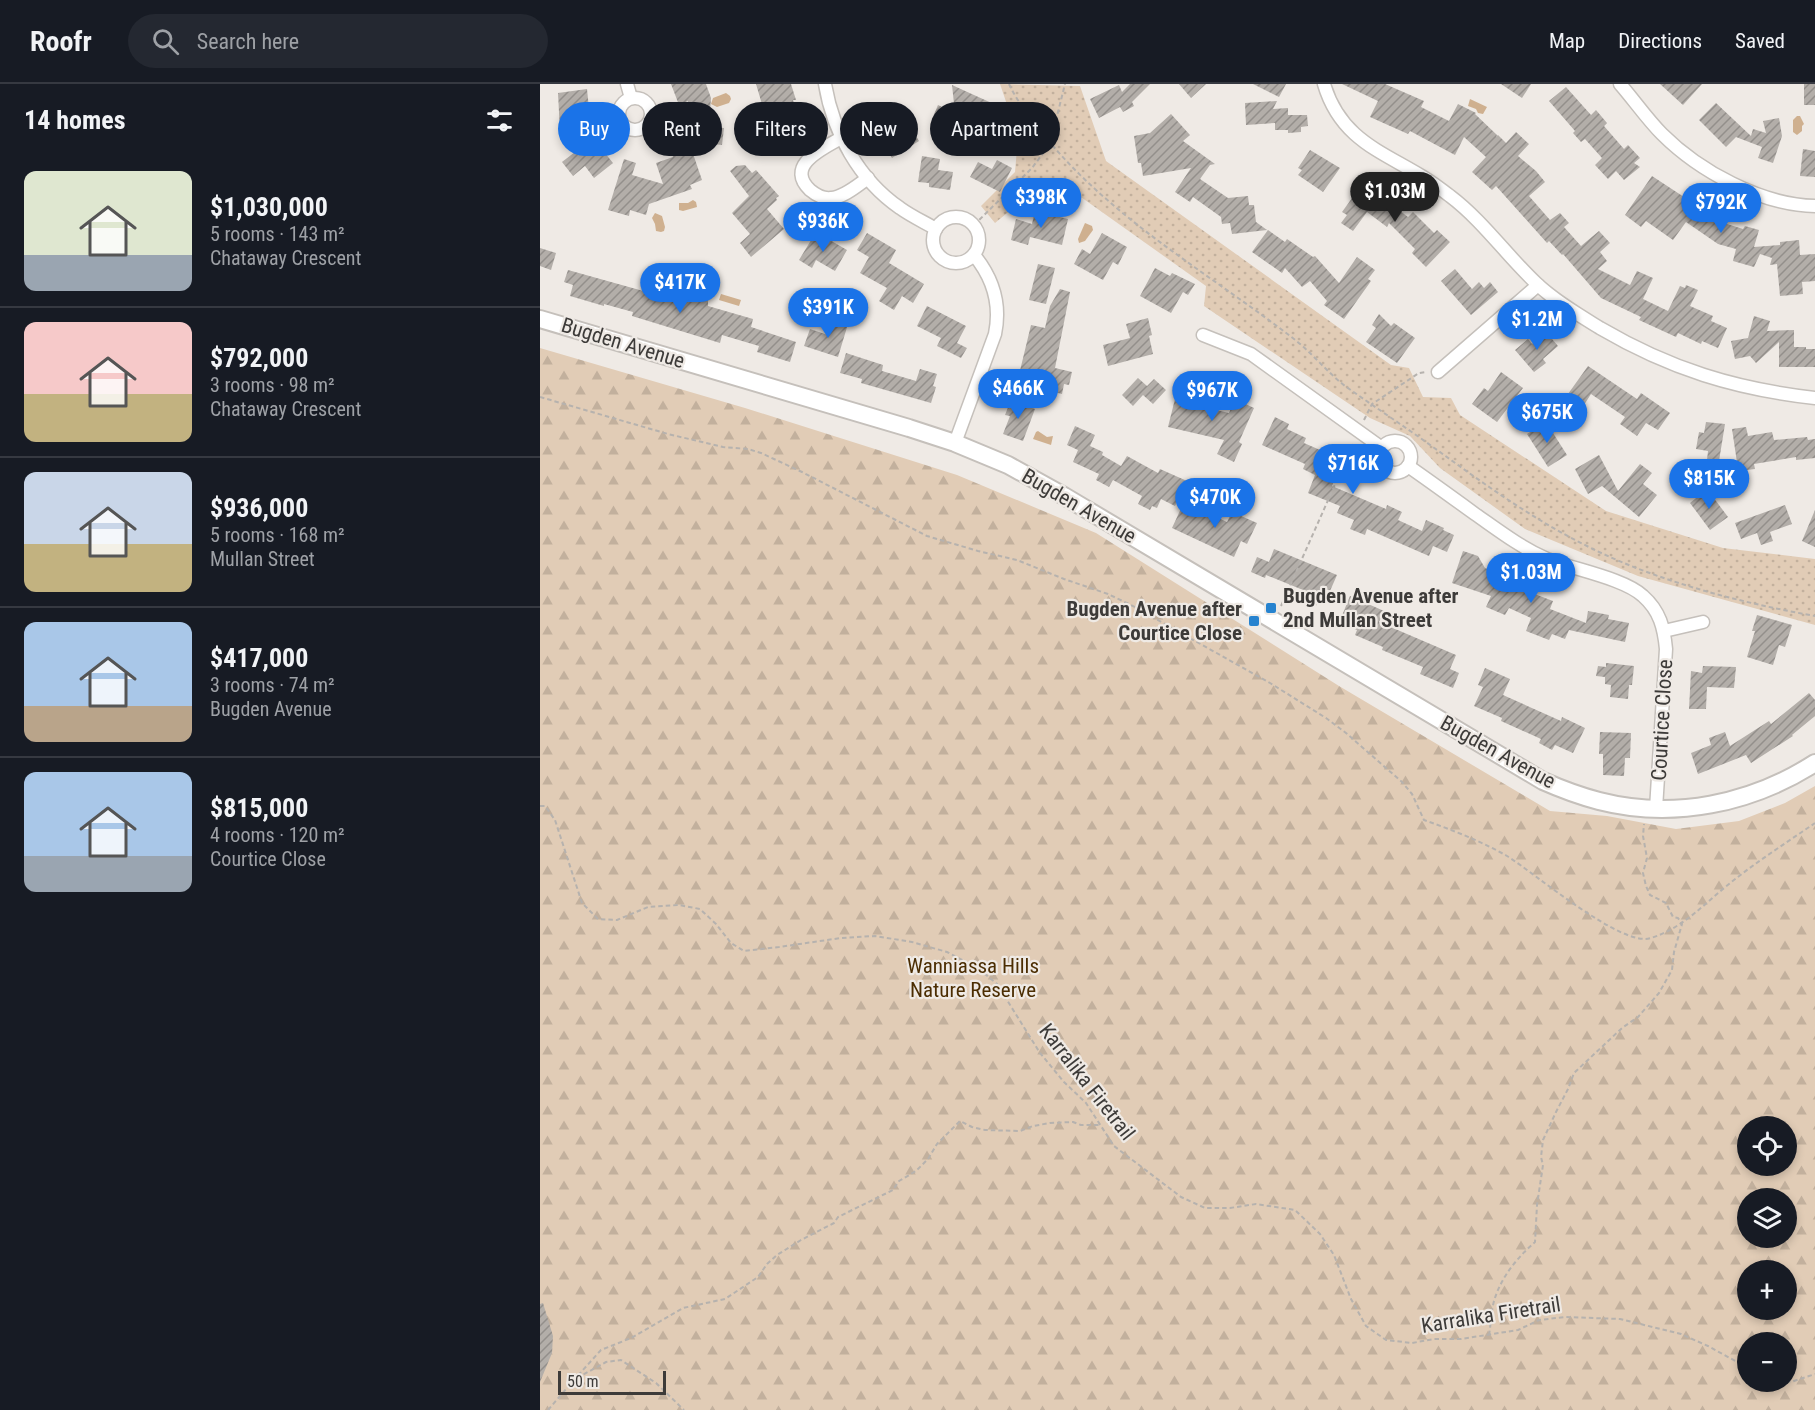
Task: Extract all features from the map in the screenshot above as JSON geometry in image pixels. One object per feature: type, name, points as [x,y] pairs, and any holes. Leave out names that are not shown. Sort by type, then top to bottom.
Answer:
[{"type":"street","points":[[627,84],[631,98]]},
{"type":"street","points":[[825,84],[840,135]]},
{"type":"street","points":[[1324,84],[1330,99],[1351,130],[1370,147],[1429,180],[1459,203],[1538,285],[1581,317],[1627,344],[1674,365],[1723,382],[1772,393],[1815,398]]},
{"type":"street","points":[[1620,84],[1662,134],[1691,159],[1723,179],[1757,194],[1792,204],[1815,206]]},
{"type":"street","points":[[840,139],[812,154],[805,163],[802,171],[808,188],[819,196],[830,199],[868,178]]},
{"type":"street","points":[[853,156],[877,189],[899,207],[936,229]]},
{"type":"street","points":[[951,217],[969,220],[980,236],[979,246],[967,261],[957,263],[948,261],[940,256],[935,248],[933,238],[936,229],[942,221],[951,217]]},
{"type":"street","points":[[955,443],[997,324],[992,284],[974,255]]},
{"type":"street","points":[[1438,372],[1538,285]]},
{"type":"street","name":"Bugden Avenue","points":[[540,319],[955,443],[1008,465],[1543,781],[1580,796],[1644,809],[1717,804],[1741,798],[1785,781],[1815,764]]},
{"type":"street","points":[[1203,335],[1251,354],[1382,448]]},
{"type":"street","points":[[1392,441],[1404,444],[1411,454],[1408,466],[1398,473],[1385,470],[1379,460],[1382,448],[1392,441]]},
{"type":"street","name":"Courtice Close","points":[[1408,466],[1514,541],[1545,558],[1635,590],[1654,608],[1664,631],[1666,649],[1656,809]]},
{"type":"street","name":"Courtice Close","points":[[1664,631],[1703,622]]},
{"type":"path","points":[[1009,84],[1019,102]]},
{"type":"path","points":[[1060,104],[1065,84]]},
{"type":"path","points":[[1060,154],[1107,200],[1220,286],[1296,340],[1330,373],[1484,484],[1545,524],[1593,549],[1651,573],[1710,592],[1815,615]]},
{"type":"path","points":[[974,225],[1032,168],[1041,156]]},
{"type":"path","points":[[1372,404],[1419,373],[1438,372]]},
{"type":"path","points":[[540,397],[668,434],[761,453],[927,536],[1017,560],[1108,594],[1312,708],[1346,733],[1402,782],[1412,794],[1424,820],[1483,843],[1509,858],[1606,926],[1640,940],[1656,936],[1682,924],[1753,865],[1815,824]]},
{"type":"path","points":[[1278,613],[1351,449]]},
{"type":"path","name":"Karralika Firetrail","points":[[540,806],[545,806],[555,820],[582,903],[598,919],[617,920],[648,908],[679,905],[700,909],[731,943],[744,951],[841,938],[875,936],[912,942],[947,952],[979,969],[997,984],[1040,1053],[1064,1082],[1086,1103],[1114,1146],[1181,1197],[1205,1208],[1230,1208],[1256,1204],[1295,1210],[1320,1234],[1334,1255],[1351,1299],[1366,1326],[1386,1340],[1412,1343],[1434,1339],[1461,1339],[1518,1330],[1539,1320],[1565,1317],[1620,1319],[1681,1334],[1737,1362]]},
{"type":"path","points":[[1489,1335],[1494,1301],[1502,1280],[1521,1254],[1535,1242],[1543,1164],[1541,1157],[1543,1140],[1574,1073],[1652,1003],[1672,970],[1674,952],[1682,924],[1678,918],[1673,917],[1666,903],[1650,895],[1646,886],[1643,873],[1647,858],[1642,836],[1644,822]]},
{"type":"path","points":[[548,1410],[601,1350],[631,1338],[683,1308],[725,1299],[758,1277],[767,1264],[801,1240],[834,1222],[838,1217],[894,1190],[899,1181],[916,1171],[928,1160],[937,1144],[960,1121],[985,1130],[1013,1131],[1050,1123],[1073,1122],[1081,1125],[1101,1125]]},
{"type":"path","points":[[573,1381],[606,1362],[621,1360],[656,1383],[684,1410]]},
{"type":"path","points":[[1797,1380],[1815,1374]]},
{"type":"green space","points":[[1000,84],[1080,86],[1106,161],[1391,365],[1409,368],[1423,397],[1451,398],[1460,415],[1606,511],[1723,548],[1815,559],[1815,625],[1638,576],[1525,529],[1440,468],[1410,436],[1370,418],[1204,306],[1206,286],[1071,190],[1036,189],[995,223],[981,206],[1015,172],[1016,156],[1060,156],[1060,102],[1006,102]]},
{"type":"green space","name":"Wanniassa Hills Nature Reserve","points":[[540,348],[745,408],[957,475],[1096,533],[1339,686],[1550,811],[1607,816],[1676,829],[1739,821],[1785,803],[1815,786],[1815,1410],[540,1410]]},
{"type":"shaded area","points":[[726,93],[731,99],[729,103],[722,105],[722,102],[712,102],[713,98]]},
{"type":"shaded area","points":[[1470,99],[1487,107],[1483,114],[1468,106]]},
{"type":"shaded area","points":[[1800,116],[1804,124],[1802,131],[1797,135],[1793,132],[1793,120]]},
{"type":"shaded area","points":[[693,200],[697,207],[679,210],[679,203],[688,203]]},
{"type":"shaded area","points":[[655,213],[662,216],[664,231],[656,231],[652,218]]},
{"type":"shaded area","points":[[1085,223],[1092,226],[1093,230],[1085,241],[1079,243],[1078,239]]},
{"type":"shaded area","points":[[721,294],[741,300],[739,306],[719,300]]},
{"type":"shaded area","points":[[1038,431],[1047,437],[1053,436],[1051,445],[1033,439]]},
{"type":"shaded area","points":[[1208,479],[1219,485],[1220,491],[1215,494],[1204,487],[1203,482]]},
{"type":"building","points":[[671,84],[706,84],[711,102],[678,102]]},
{"type":"building","points":[[756,84],[791,84],[796,100],[793,100],[794,102],[761,102]]},
{"type":"building","points":[[1130,84],[1150,84],[1132,102],[1134,106],[1123,112],[1120,107],[1099,118],[1090,99],[1119,85],[1122,92]]},
{"type":"building","points":[[1179,84],[1206,84],[1191,98]]},
{"type":"building","points":[[1253,84],[1286,84],[1279,97]]},
{"type":"building","points":[[1342,84],[1385,84],[1424,101],[1421,107],[1449,121],[1458,104],[1476,113],[1497,135],[1496,137],[1498,135],[1506,143],[1516,132],[1529,144],[1518,156],[1545,182],[1529,196],[1550,220],[1560,213],[1569,223],[1564,227],[1581,246],[1599,231],[1610,243],[1600,252],[1607,261],[1598,269],[1630,285],[1637,271],[1653,278],[1643,299],[1668,311],[1680,286],[1685,288],[1686,285],[1698,290],[1690,306],[1713,316],[1711,321],[1727,328],[1718,348],[1702,341],[1701,344],[1678,333],[1676,337],[1639,320],[1641,317],[1601,298],[1563,254],[1549,241],[1547,243],[1496,186],[1492,190],[1472,172],[1486,157],[1464,137],[1455,155],[1410,131],[1408,134],[1370,117],[1378,101]]},
{"type":"building","points":[[1501,84],[1531,84],[1522,98]]},
{"type":"building","points":[[1660,84],[1702,84],[1683,105]]},
{"type":"building","points":[[1804,84],[1815,84],[1815,105],[1804,105]]},
{"type":"building","points":[[952,85],[989,102],[954,102]]},
{"type":"building","points":[[1566,87],[1591,115],[1596,110],[1607,123],[1604,126],[1624,149],[1628,145],[1640,158],[1634,163],[1640,167],[1624,180],[1616,171],[1608,179],[1595,165],[1602,158],[1585,139],[1581,142],[1573,133],[1575,131],[1549,101]]},
{"type":"building","points":[[587,89],[588,102],[558,102],[558,93]]},
{"type":"building","points":[[1277,101],[1273,109],[1288,108],[1288,115],[1307,115],[1308,126],[1301,127],[1301,132],[1288,133],[1288,130],[1275,130],[1275,123],[1246,125],[1245,103]]},
{"type":"building","points":[[1716,103],[1751,136],[1753,129],[1766,133],[1763,121],[1779,118],[1782,136],[1773,163],[1758,158],[1762,147],[1736,137],[1726,147],[1699,120]]},
{"type":"building","points":[[1171,114],[1190,135],[1183,141],[1215,164],[1210,165],[1200,179],[1228,198],[1248,196],[1249,205],[1254,205],[1256,222],[1267,230],[1232,234],[1230,223],[1222,224],[1221,217],[1193,197],[1190,202],[1175,192],[1191,168],[1143,176],[1141,163],[1138,163],[1134,136],[1150,133]]},
{"type":"building","points":[[1803,149],[1815,151],[1815,177],[1800,176]]},
{"type":"building","points":[[1310,150],[1340,168],[1323,192],[1298,175],[1302,170],[1298,168]]},
{"type":"building","points":[[570,156],[607,156],[613,163],[594,178],[585,166],[573,176],[562,162]]},
{"type":"building","points":[[694,156],[702,180],[690,185],[692,189],[649,204],[646,215],[630,210],[629,216],[608,210],[624,159],[636,163],[632,175],[663,184],[656,163],[673,157]]},
{"type":"building","points":[[922,156],[940,159],[938,170],[953,172],[950,190],[929,187],[929,183],[918,182]]},
{"type":"building","points":[[997,160],[1012,168],[1000,192],[970,177],[978,162],[992,169]]},
{"type":"building","points":[[745,165],[752,173],[756,170],[779,196],[767,209],[784,229],[751,257],[740,243],[750,234],[732,213],[749,196],[730,171],[736,166]]},
{"type":"building","points":[[1652,176],[1727,224],[1743,229],[1745,226],[1759,230],[1754,247],[1780,245],[1780,242],[1799,240],[1800,255],[1815,254],[1815,281],[1802,282],[1803,294],[1780,296],[1777,264],[1770,265],[1772,258],[1760,254],[1754,267],[1733,261],[1736,249],[1718,244],[1686,222],[1673,240],[1646,221],[1641,227],[1625,215]]},
{"type":"building","points":[[1363,183],[1408,217],[1413,212],[1434,233],[1437,230],[1450,242],[1426,267],[1412,253],[1415,249],[1389,223],[1387,227],[1367,212],[1353,231],[1341,223],[1347,215],[1342,212]]},
{"type":"building","points":[[1035,211],[1068,219],[1062,245],[1030,237],[1028,245],[1011,240],[1016,219],[1032,224]]},
{"type":"building","points":[[1268,230],[1285,242],[1287,239],[1313,257],[1315,256],[1339,283],[1357,257],[1375,270],[1368,279],[1371,281],[1344,319],[1324,305],[1327,301],[1310,281],[1302,287],[1285,268],[1282,273],[1252,252]]},
{"type":"building","points":[[816,232],[847,250],[835,271],[816,260],[812,268],[799,260]]},
{"type":"building","points":[[867,233],[896,250],[889,263],[924,284],[913,303],[902,296],[894,310],[879,301],[887,288],[860,273],[869,257],[857,250]]},
{"type":"building","points":[[1102,233],[1127,247],[1118,265],[1113,262],[1103,280],[1074,264],[1082,249],[1090,254]]},
{"type":"building","points":[[540,248],[556,253],[551,270],[540,266]]},
{"type":"building","points":[[1038,264],[1055,268],[1046,304],[1029,300]]},
{"type":"building","points":[[1155,268],[1170,276],[1172,273],[1195,284],[1188,295],[1183,292],[1171,313],[1140,296]]},
{"type":"building","points":[[1455,269],[1472,289],[1479,282],[1484,288],[1490,282],[1498,292],[1471,315],[1441,281]]},
{"type":"building","points":[[568,270],[679,301],[681,295],[684,297],[686,293],[708,300],[708,306],[753,319],[751,327],[796,342],[790,362],[757,352],[759,346],[722,335],[720,343],[632,316],[633,312],[570,296],[573,285],[564,282]]},
{"type":"building","points":[[1060,289],[1070,292],[1055,368],[1072,372],[1069,385],[1064,384],[1062,394],[1017,383],[1031,325],[1045,328],[1050,306]]},
{"type":"building","points":[[927,306],[966,326],[957,343],[967,348],[961,358],[937,346],[941,338],[917,326]]},
{"type":"building","points":[[1379,314],[1391,326],[1394,323],[1415,338],[1397,363],[1366,342],[1376,328],[1372,325]]},
{"type":"building","points":[[1754,316],[1770,321],[1767,331],[1794,330],[1794,347],[1815,349],[1815,367],[1779,367],[1779,342],[1756,363],[1750,356],[1735,359],[1731,341],[1748,338]]},
{"type":"building","points":[[1148,318],[1153,354],[1108,366],[1103,345],[1130,338],[1126,324]]},
{"type":"building","points":[[833,319],[848,324],[838,357],[804,346],[810,329],[828,335]]},
{"type":"building","points":[[1546,332],[1558,346],[1543,359],[1546,363],[1534,372],[1515,350],[1528,339],[1532,344]]},
{"type":"building","points":[[846,353],[883,365],[882,371],[916,381],[920,369],[937,374],[931,403],[861,383],[862,379],[840,373]]},
{"type":"building","points":[[1588,366],[1637,399],[1641,393],[1670,413],[1658,430],[1646,423],[1637,436],[1620,424],[1625,417],[1591,394],[1584,405],[1568,394]]},
{"type":"building","points":[[1501,372],[1523,388],[1497,422],[1472,404],[1484,388],[1488,391]]},
{"type":"building","points":[[1138,378],[1147,386],[1154,379],[1166,390],[1153,404],[1143,395],[1133,406],[1122,395]]},
{"type":"building","points":[[1193,386],[1203,395],[1199,406],[1229,413],[1235,399],[1254,408],[1239,442],[1242,444],[1234,462],[1217,454],[1224,440],[1168,427],[1175,399],[1180,403],[1182,394],[1185,395]]},
{"type":"building","points":[[1011,400],[1035,409],[1023,441],[1003,434],[1010,416],[1005,415]]},
{"type":"building","points":[[1275,417],[1289,424],[1287,429],[1306,438],[1304,443],[1343,460],[1332,486],[1386,509],[1387,505],[1402,512],[1398,520],[1422,531],[1426,520],[1444,528],[1443,530],[1454,535],[1447,552],[1433,546],[1429,556],[1367,529],[1365,535],[1350,529],[1354,520],[1337,513],[1340,506],[1308,493],[1315,475],[1303,469],[1305,464],[1262,445]]},
{"type":"building","points":[[1546,422],[1567,455],[1548,467],[1527,434]]},
{"type":"building","points":[[1706,422],[1725,424],[1719,461],[1707,460],[1708,451],[1696,449],[1699,432],[1704,433]]},
{"type":"building","points":[[1075,426],[1095,435],[1090,446],[1103,452],[1102,455],[1121,466],[1127,456],[1158,473],[1160,469],[1187,481],[1175,506],[1161,499],[1157,508],[1152,506],[1150,510],[1138,504],[1142,496],[1113,480],[1109,487],[1096,480],[1099,474],[1073,462],[1078,450],[1067,445]]},
{"type":"building","points":[[1746,427],[1748,436],[1772,432],[1774,440],[1807,437],[1808,440],[1815,439],[1815,458],[1796,460],[1796,457],[1754,464],[1755,469],[1738,469],[1732,429]]},
{"type":"building","points":[[1599,455],[1618,491],[1640,464],[1652,473],[1643,484],[1657,495],[1639,517],[1602,486],[1588,494],[1575,469]]},
{"type":"building","points":[[1707,489],[1728,517],[1710,530],[1690,503]]},
{"type":"building","points":[[1184,502],[1227,522],[1232,512],[1257,523],[1247,544],[1241,541],[1234,557],[1172,528]]},
{"type":"building","points":[[1785,505],[1792,524],[1770,532],[1773,541],[1761,545],[1757,533],[1741,539],[1735,523]]},
{"type":"building","points":[[1815,510],[1815,547],[1802,541]]},
{"type":"building","points":[[1274,549],[1337,575],[1330,591],[1324,588],[1316,606],[1299,599],[1303,590],[1266,575],[1265,578],[1251,572],[1257,557],[1269,562]]},
{"type":"building","points":[[1463,551],[1478,556],[1485,568],[1521,584],[1519,588],[1553,601],[1550,609],[1586,623],[1588,611],[1609,615],[1608,619],[1629,623],[1625,642],[1569,630],[1565,639],[1552,634],[1549,640],[1526,631],[1531,618],[1509,608],[1505,615],[1486,607],[1491,596],[1452,583]]},
{"type":"building","points":[[1350,596],[1384,611],[1379,622],[1456,655],[1450,669],[1459,673],[1453,688],[1420,674],[1423,667],[1382,650],[1383,647],[1355,635],[1357,630],[1339,623]]},
{"type":"building","points":[[1757,615],[1792,625],[1785,647],[1779,645],[1773,665],[1747,657]]},
{"type":"building","points":[[1606,663],[1634,666],[1628,699],[1610,697],[1611,685],[1605,684],[1605,677],[1596,676],[1598,666],[1606,667]]},
{"type":"building","points":[[1703,666],[1736,667],[1734,688],[1707,687],[1706,709],[1689,709],[1691,671],[1702,673]]},
{"type":"building","points":[[1485,668],[1510,679],[1503,695],[1561,721],[1562,717],[1585,728],[1573,753],[1555,745],[1552,750],[1539,743],[1541,739],[1474,706],[1483,687],[1478,685]]},
{"type":"building","points":[[1809,693],[1815,700],[1815,716],[1793,736],[1751,763],[1746,755],[1698,774],[1691,753],[1711,745],[1709,738],[1725,732],[1730,746],[1769,721],[1771,724]]},
{"type":"building","points":[[1600,732],[1631,733],[1630,758],[1625,758],[1624,776],[1603,775],[1603,754],[1599,754]]},
{"type":"building","points":[[543,1303],[553,1336],[552,1353],[540,1382],[540,1304]]},
{"type":"place","name":"Bugden Avenue after 2nd Mullan Street","points":[[1271,608]]},
{"type":"place","name":"Bugden Avenue after Courtice Close","points":[[1254,621]]}]
